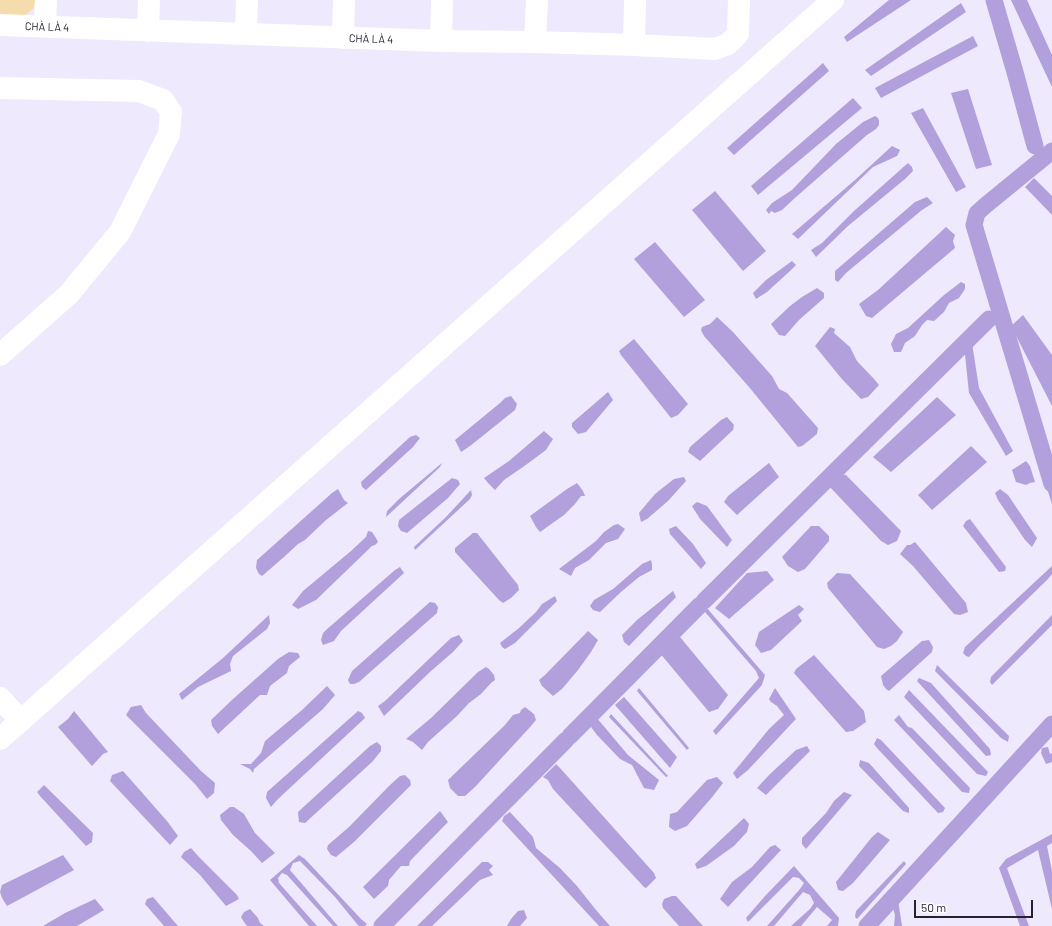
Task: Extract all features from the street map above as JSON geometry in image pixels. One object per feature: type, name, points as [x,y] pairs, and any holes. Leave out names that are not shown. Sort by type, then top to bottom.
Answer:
[{"type":"street","points":[[45,27],[46,0]]},
{"type":"street","points":[[148,31],[149,0]]},
{"type":"street","points":[[246,34],[247,0]]},
{"type":"street","points":[[343,38],[344,0]]},
{"type":"street","points":[[441,41],[442,0]]},
{"type":"street","points":[[535,42],[537,0]]},
{"type":"street","points":[[634,45],[635,0]]},
{"type":"street","name":"CHÀ LÀ 4","points":[[0,26],[441,41],[634,45],[715,49],[728,44],[738,34],[739,0]]},
{"type":"street","points":[[0,739],[833,0]]},
{"type":"street","points":[[0,88],[139,91],[163,100],[172,112],[169,134],[120,232],[69,294],[0,355]]},
{"type":"street","points":[[0,698],[21,720]]},
{"type":"shaded area","points":[[0,0],[36,0],[33,9],[24,16],[0,15]]},
{"type":"shaded area","points":[[889,0],[911,0],[847,42],[844,37]]},
{"type":"shaded area","points":[[1011,0],[1027,0],[1052,55],[1052,87]]},
{"type":"shaded area","points":[[961,3],[966,12],[871,76],[865,70]]},
{"type":"shaded area","points":[[973,36],[978,46],[881,98],[875,88]]},
{"type":"shaded area","points":[[823,63],[829,71],[734,155],[727,148]]},
{"type":"shaded area","points":[[968,89],[992,165],[976,169],[951,93]]},
{"type":"shaded area","points":[[853,98],[862,108],[758,195],[751,186]]},
{"type":"shaded area","points":[[923,108],[966,187],[956,192],[911,113]]},
{"type":"shaded area","points":[[875,116],[879,121],[879,125],[876,129],[867,135],[782,210],[775,213],[771,211],[769,214],[766,210],[772,203],[792,190],[836,144],[863,122]]},
{"type":"shaded area","points":[[892,146],[900,150],[897,156],[873,167],[798,239],[792,234],[855,180]]},
{"type":"shaded area","points":[[908,163],[912,167],[913,171],[848,226],[816,257],[811,250],[822,243],[854,211]]},
{"type":"shaded area","points":[[1034,178],[1052,196],[1052,215],[1025,187]]},
{"type":"shaded area","points":[[715,191],[766,251],[743,271],[692,210]]},
{"type":"shaded area","points":[[927,197],[933,203],[922,210],[846,273],[838,282],[835,280],[835,271],[915,202]]},
{"type":"shaded area","points":[[946,227],[955,235],[953,241],[955,248],[872,318],[866,316],[859,304],[878,290]]},
{"type":"shaded area","points":[[655,242],[705,300],[684,317],[634,259]]},
{"type":"shaded area","points":[[792,261],[796,265],[767,292],[756,299],[753,293],[766,280]]},
{"type":"shaded area","points":[[961,282],[965,284],[965,289],[959,298],[949,303],[944,312],[934,321],[927,320],[915,336],[905,343],[901,352],[894,352],[891,344],[896,334],[908,328],[944,295]]},
{"type":"shaded area","points":[[817,288],[824,293],[824,298],[799,320],[785,336],[779,335],[771,324],[790,306]]},
{"type":"shaded area","points":[[1023,315],[1052,355],[1052,406],[1011,326]]},
{"type":"shaded area","points":[[717,317],[733,332],[772,376],[779,389],[787,393],[818,428],[817,434],[802,446],[798,447],[749,387],[704,336],[701,330],[702,327],[710,324]]},
{"type":"shaded area","points":[[830,327],[835,329],[834,333],[850,347],[857,361],[879,385],[868,397],[861,399],[841,378],[815,346]]},
{"type":"shaded area","points":[[634,339],[688,404],[678,415],[671,418],[621,355],[619,351]]},
{"type":"shaded area","points":[[972,343],[979,388],[1013,451],[1006,456],[969,393],[964,345]]},
{"type":"shaded area","points":[[608,392],[613,400],[586,432],[578,434],[572,427],[572,423]]},
{"type":"shaded area","points":[[511,396],[517,404],[515,410],[461,452],[455,440],[505,398]]},
{"type":"shaded area","points":[[937,397],[956,415],[891,472],[873,457]]},
{"type":"shaded area","points":[[727,417],[734,425],[733,430],[700,461],[688,452],[690,447],[721,420]]},
{"type":"shaded area","points":[[544,431],[553,439],[546,450],[504,480],[495,490],[484,478],[509,461]]},
{"type":"shaded area","points":[[416,435],[420,438],[413,447],[366,490],[362,487],[361,482],[410,437]]},
{"type":"shaded area","points":[[971,446],[987,462],[932,510],[918,495]]},
{"type":"shaded area","points":[[1044,456],[1048,461],[1052,475],[1052,504],[1041,470],[1040,458]]},
{"type":"shaded area","points":[[1026,461],[1030,466],[1035,482],[1026,485],[1016,482],[1012,470]]},
{"type":"shaded area","points":[[442,463],[440,467],[386,517],[387,511],[399,499]]},
{"type":"shaded area","points":[[769,463],[779,477],[737,515],[724,502],[728,496]]},
{"type":"shaded area","points":[[838,474],[846,475],[901,531],[897,541],[888,545],[881,541],[828,485],[830,480]]},
{"type":"shaded area","points":[[684,477],[686,481],[668,501],[647,519],[641,522],[639,513],[655,494],[674,479]]},
{"type":"shaded area","points":[[452,478],[458,480],[460,484],[448,498],[407,533],[401,531],[398,526],[399,520]]},
{"type":"shaded area","points":[[577,483],[585,496],[581,496],[564,515],[540,532],[530,516]]},
{"type":"shaded area","points":[[338,489],[344,500],[348,503],[326,520],[305,540],[298,544],[262,576],[259,574],[256,568],[257,560]]},
{"type":"shaded area","points":[[1000,489],[1008,495],[1037,538],[1032,547],[1025,540],[998,500],[995,493]]},
{"type":"shaded area","points":[[471,490],[472,495],[470,499],[415,550],[414,547],[446,517]]},
{"type":"shaded area","points":[[697,502],[707,506],[732,540],[727,547],[700,519],[692,506]]},
{"type":"shaded area","points":[[970,519],[1006,567],[1005,571],[999,572],[963,526],[966,521]]},
{"type":"shaded area","points":[[618,524],[625,529],[618,539],[606,543],[589,560],[575,568],[571,576],[559,569],[596,541],[604,532]]},
{"type":"shaded area","points":[[676,526],[693,544],[706,563],[701,569],[670,534],[669,529]]},
{"type":"shaded area","points":[[811,526],[819,526],[829,536],[829,541],[805,569],[798,572],[788,566],[782,557]]},
{"type":"shaded area","points":[[368,531],[372,532],[378,542],[375,545],[372,546],[316,600],[298,609],[292,605],[303,591],[366,537]]},
{"type":"shaded area","points":[[473,533],[477,533],[518,585],[519,590],[503,603],[455,552],[455,548]]},
{"type":"shaded area","points":[[915,542],[966,603],[968,612],[960,615],[954,614],[913,566],[900,554],[907,545]]},
{"type":"shaded area","points":[[651,560],[652,570],[639,577],[600,612],[593,610],[590,606],[594,600],[613,589],[642,564]]},
{"type":"shaded area","points":[[1052,566],[1052,574],[1047,580],[969,657],[966,656],[963,653],[965,647]]},
{"type":"shaded area","points":[[400,567],[404,573],[341,631],[334,641],[323,645],[321,640],[323,633]]},
{"type":"shaded area","points":[[767,571],[774,580],[729,619],[715,608],[747,573]]},
{"type":"shaded area","points":[[837,573],[850,574],[903,632],[897,641],[891,646],[884,649],[877,647],[828,588],[827,583]]},
{"type":"shaded area","points":[[673,591],[676,597],[629,646],[624,642],[622,635],[637,620]]},
{"type":"shaded area","points":[[555,596],[557,601],[515,643],[505,649],[502,647],[500,643],[519,628],[536,612],[542,604]]},
{"type":"shaded area","points":[[430,602],[435,603],[438,607],[437,613],[359,682],[350,684],[348,680],[352,671]]},
{"type":"shaded area","points":[[799,605],[804,609],[798,615],[802,621],[771,650],[761,653],[755,645],[759,632]]},
{"type":"shaded area","points":[[706,607],[765,675],[762,685],[716,735],[713,731],[759,678],[756,671],[705,612]]},
{"type":"shaded area","points":[[269,615],[270,623],[267,629],[233,656],[230,664],[231,671],[198,687],[182,700],[179,694],[223,658]]},
{"type":"shaded area","points":[[1052,615],[1052,625],[992,685],[990,682],[991,677]]},
{"type":"shaded area","points":[[588,631],[598,640],[578,670],[562,689],[553,696],[542,686],[539,680]]},
{"type":"shaded area","points":[[459,635],[463,641],[453,652],[384,716],[378,706],[451,638]]},
{"type":"shaded area","points":[[680,637],[728,695],[718,709],[709,712],[659,652],[669,640]]},
{"type":"shaded area","points":[[929,640],[933,647],[932,652],[889,691],[886,689],[883,685],[881,676],[922,641]]},
{"type":"shaded area","points":[[289,652],[298,653],[300,657],[289,666],[287,673],[270,686],[267,695],[260,695],[218,734],[212,726],[211,720],[278,659]]},
{"type":"shaded area","points":[[814,655],[864,711],[866,722],[853,731],[846,732],[794,673],[796,669]]},
{"type":"shaded area","points":[[937,665],[1009,736],[1008,742],[1001,738],[935,671]]},
{"type":"shaded area","points":[[486,667],[494,675],[495,680],[428,742],[422,750],[413,742],[406,739],[431,718],[478,672]]},
{"type":"shaded area","points":[[919,678],[931,683],[990,749],[991,755],[986,756],[917,681]]},
{"type":"shaded area","points":[[327,686],[335,695],[323,709],[254,769],[253,773],[250,769],[240,764],[251,764],[261,753],[265,741],[302,710]]},
{"type":"shaded area","points":[[639,688],[689,748],[687,750],[637,691]]},
{"type":"shaded area","points":[[775,688],[796,719],[748,770],[737,779],[733,773],[769,729],[784,715],[769,699]]},
{"type":"shaded area","points":[[909,690],[988,772],[986,776],[977,774],[904,697]]},
{"type":"shaded area","points":[[624,697],[677,757],[670,768],[615,705]]},
{"type":"shaded area","points":[[141,705],[146,713],[201,771],[215,783],[214,793],[207,799],[195,784],[126,715],[131,707]]},
{"type":"shaded area","points":[[525,707],[534,714],[536,720],[475,787],[465,796],[458,796],[450,788],[448,780],[505,725],[513,715],[520,713]]},
{"type":"shaded area","points":[[74,711],[108,752],[103,754],[92,766],[58,727],[68,719]]},
{"type":"shaded area","points":[[358,711],[362,713],[365,718],[271,807],[266,798],[267,792]]},
{"type":"shaded area","points":[[611,714],[668,776],[666,777],[609,717]]},
{"type":"shaded area","points":[[899,715],[908,727],[912,728],[970,788],[969,793],[962,792],[894,720]]},
{"type":"shaded area","points":[[596,717],[628,755],[659,780],[654,790],[644,788],[632,765],[620,759],[597,735],[591,727]]},
{"type":"shaded area","points":[[877,738],[881,740],[945,808],[943,812],[938,813],[877,748],[874,744]]},
{"type":"shaded area","points":[[377,742],[381,746],[381,751],[372,762],[305,823],[299,822],[298,812],[370,746]]},
{"type":"shaded area","points":[[807,746],[810,751],[766,795],[757,788],[796,750]]},
{"type":"shaded area","points":[[1048,747],[1050,754],[1052,753],[1052,762],[1046,764],[1041,753],[1042,748]]},
{"type":"shaded area","points":[[860,760],[869,763],[909,808],[909,813],[903,811],[859,766]]},
{"type":"shaded area","points":[[556,764],[654,873],[656,878],[646,888],[553,789],[548,780],[543,777]]},
{"type":"shaded area","points":[[123,771],[167,821],[178,836],[170,845],[110,781],[112,775]]},
{"type":"shaded area","points":[[405,775],[410,780],[411,785],[354,842],[336,857],[331,855],[327,849],[328,845],[349,827],[390,785],[400,776]]},
{"type":"shaded area","points":[[717,777],[723,783],[687,826],[675,831],[669,827],[670,814],[677,812],[707,780]]},
{"type":"shaded area","points":[[44,785],[93,833],[92,842],[86,846],[40,796],[37,792]]},
{"type":"shaded area","points":[[844,792],[852,795],[806,849],[802,844],[802,838],[826,813],[834,801]]},
{"type":"shaded area","points":[[230,807],[234,807],[244,814],[255,833],[275,853],[262,863],[233,835],[221,820],[220,815]]},
{"type":"shaded area","points":[[440,811],[448,822],[410,861],[409,866],[401,866],[389,880],[388,886],[374,899],[363,887]]},
{"type":"shaded area","points":[[510,812],[533,837],[536,848],[560,868],[610,926],[599,926],[502,821],[504,816]]},
{"type":"shaded area","points":[[744,818],[749,824],[747,832],[734,846],[706,866],[697,869],[695,864]]},
{"type":"shaded area","points":[[878,832],[890,840],[853,883],[843,891],[838,890],[836,882],[872,837]]},
{"type":"shaded area","points":[[1052,834],[1052,843],[1047,846],[1052,871],[1052,909],[1038,850],[1007,868],[1029,926],[1020,926],[999,868],[1006,859]]},
{"type":"shaded area","points":[[775,845],[781,850],[728,907],[720,899],[732,882],[752,867],[770,847]]},
{"type":"shaded area","points":[[191,848],[237,895],[239,899],[226,906],[200,875],[181,857],[184,852]]},
{"type":"shaded area","points":[[63,855],[74,870],[7,906],[0,892],[2,885]]},
{"type":"shaded area","points":[[299,855],[305,859],[367,924],[365,926],[359,926],[357,924],[335,897],[300,861],[293,863],[290,870],[338,926],[333,926],[287,875],[282,873],[278,878],[279,883],[317,926],[309,926],[270,880]]},
{"type":"shaded area","points":[[904,861],[906,864],[857,919],[855,917],[856,911]]},
{"type":"shaded area","points":[[482,862],[488,862],[493,866],[489,870],[493,875],[480,880],[432,926],[417,926]]},
{"type":"shaded area","points":[[794,866],[839,918],[838,926],[827,926],[832,920],[817,907],[801,926],[791,926],[810,909],[814,903],[810,895],[803,892],[774,926],[767,926],[804,883],[799,878],[793,877],[748,922],[746,918]]},
{"type":"shaded area","points":[[676,896],[703,926],[679,926],[663,908],[662,904],[664,899]]},
{"type":"shaded area","points":[[153,897],[178,926],[164,926],[145,904],[147,899]]},
{"type":"shaded area","points":[[95,899],[104,910],[77,926],[43,926],[65,913]]},
{"type":"shaded area","points":[[898,900],[902,926],[894,926],[895,915],[893,908]]},
{"type":"shaded area","points":[[250,909],[264,926],[247,926],[241,917],[244,912]]},
{"type":"shaded area","points":[[524,910],[527,918],[520,926],[507,926],[518,911]]},
{"type":"waterway","points":[[994,0],[1035,146]]},
{"type":"waterway","points":[[1052,151],[977,213],[974,225],[1052,484]]},
{"type":"waterway","points":[[704,601],[989,319]]},
{"type":"waterway","points":[[570,736],[700,605]]},
{"type":"waterway","points":[[867,926],[1052,724]]},
{"type":"waterway","points":[[382,926],[566,740]]}]
